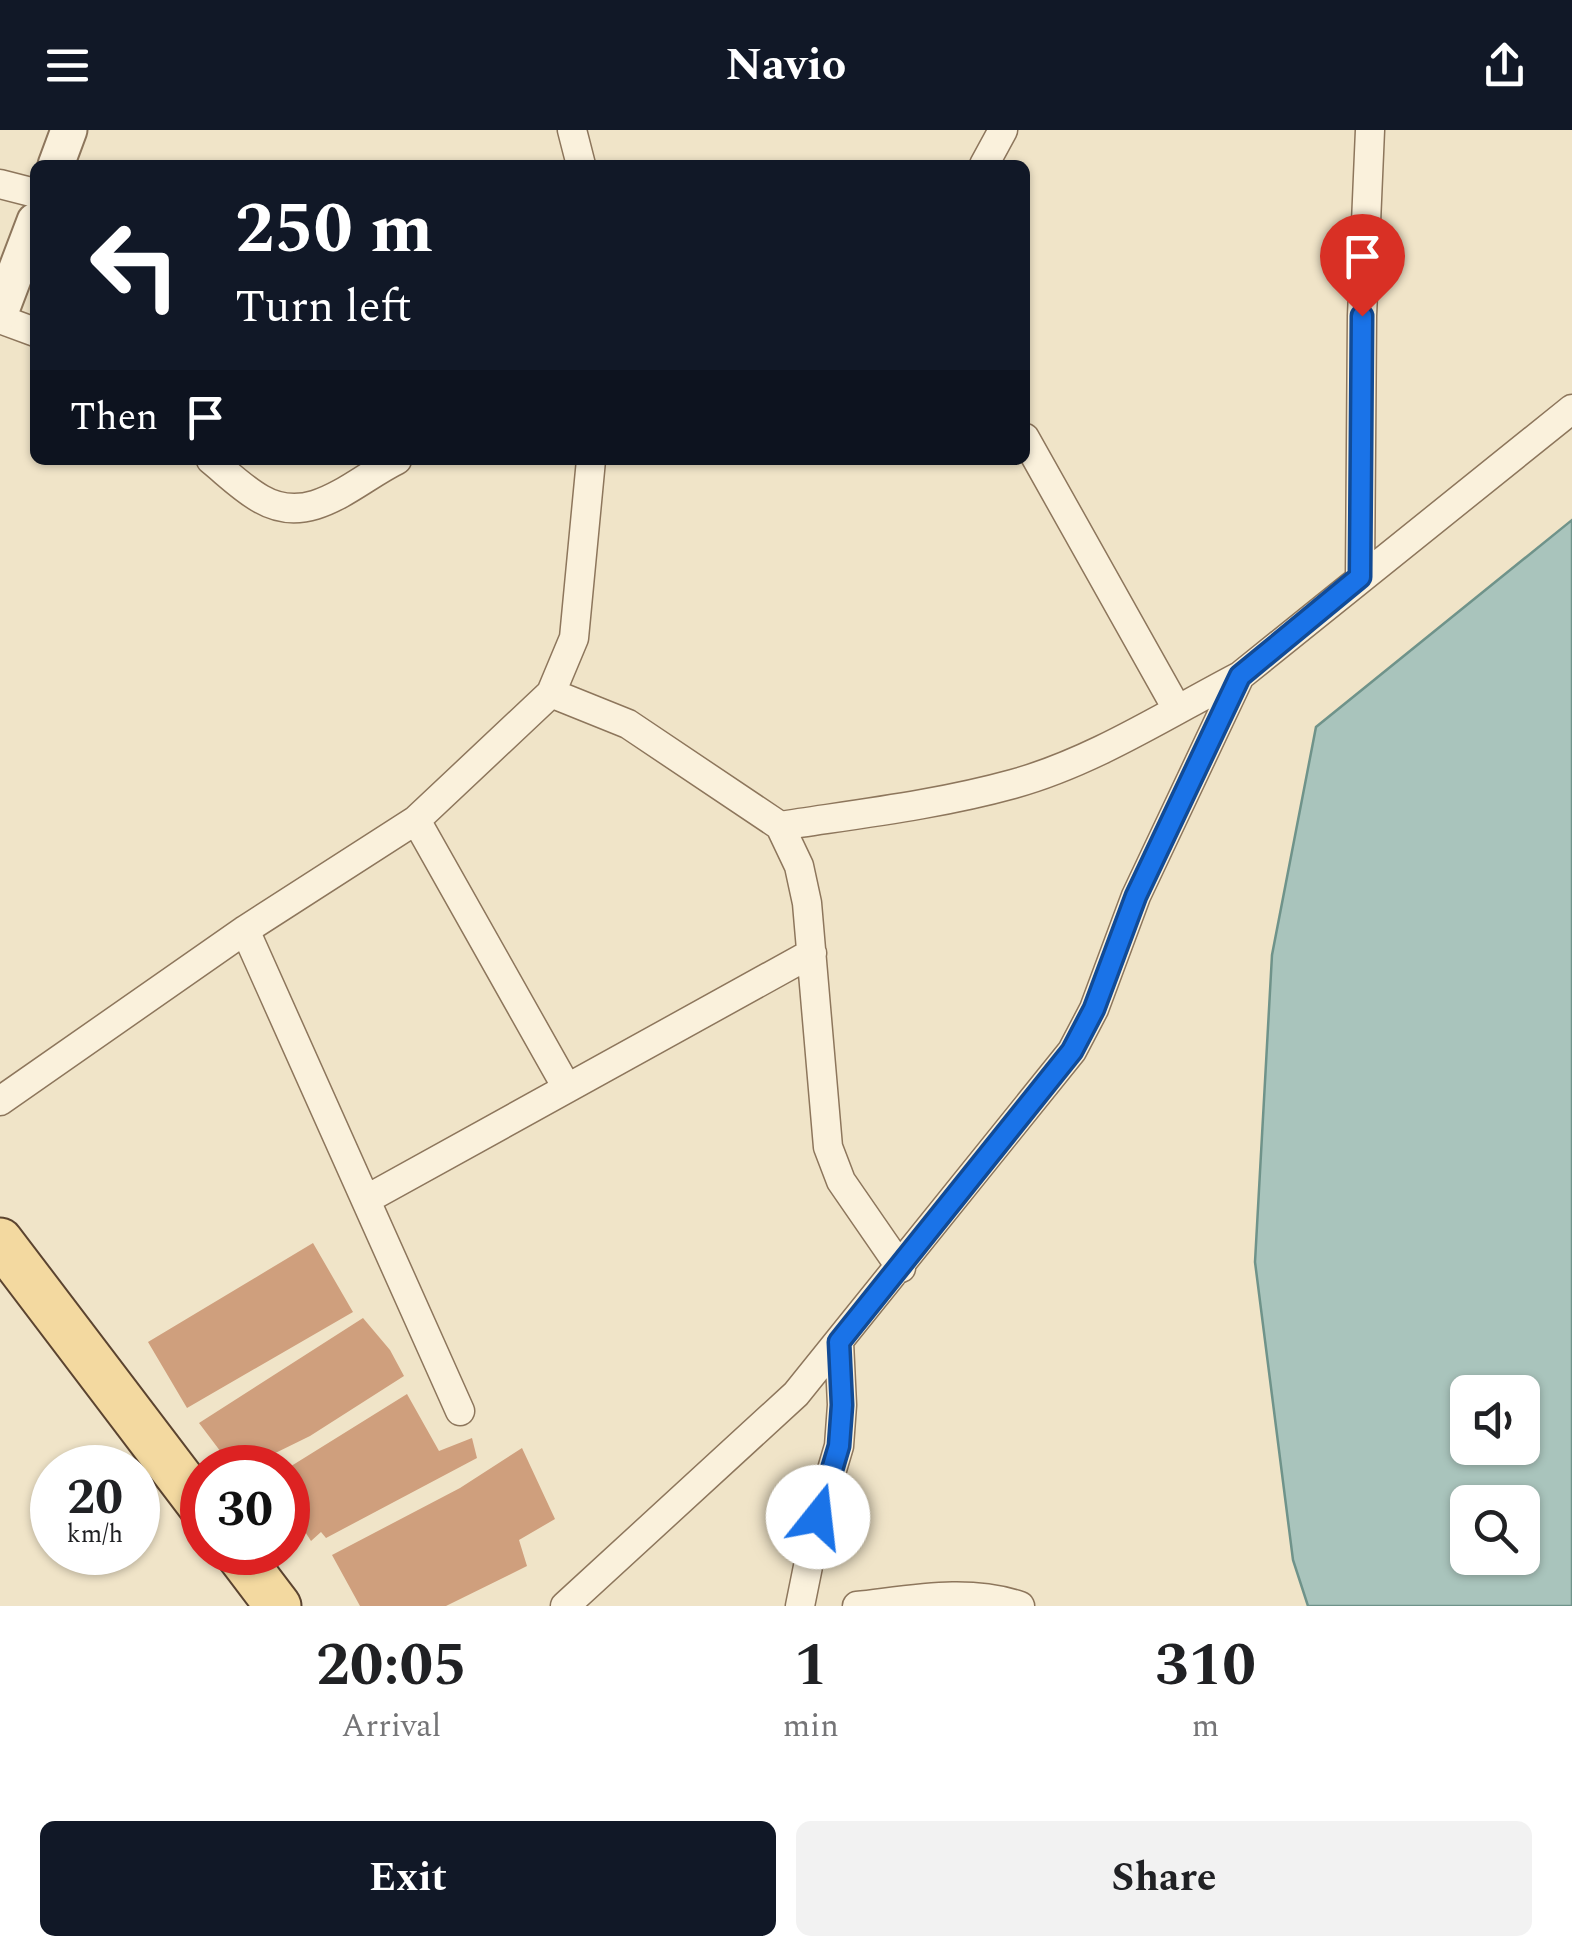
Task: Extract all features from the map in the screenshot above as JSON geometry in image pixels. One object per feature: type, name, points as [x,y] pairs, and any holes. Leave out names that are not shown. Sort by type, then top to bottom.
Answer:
[{"type":"main road","points":[[0,1240],[180,1477]]},
{"type":"main road","points":[[255,1575],[278,1606]]},
{"type":"street","points":[[58,160],[68,130]]},
{"type":"street","points":[[572,130],[580,160]]},
{"type":"street","points":[[987,160],[1003,130]]},
{"type":"street","points":[[1360,577],[1362,316],[1370,130]]},
{"type":"street","points":[[0,184],[30,191]]},
{"type":"street","points":[[30,235],[0,316],[30,330]]},
{"type":"street","points":[[780,826],[1014,784],[1082,758],[1240,676],[1572,408]]},
{"type":"street","points":[[1030,447],[1177,709]]},
{"type":"street","points":[[217,465],[256,497],[292,510],[326,502],[389,465]]},
{"type":"street","points":[[0,1101],[245,930],[416,820],[551,694],[574,638],[591,465]]},
{"type":"street","points":[[566,1606],[796,1394],[1072,1051],[1094,1009],[1136,896],[1240,676]]},
{"type":"street","points":[[551,694],[628,724],[780,826],[799,866],[807,903],[828,1147],[840,1181],[901,1268]]},
{"type":"street","points":[[416,820],[567,1088]]},
{"type":"street","points":[[245,930],[460,1411]]},
{"type":"street","points":[[366,1199],[812,954]]},
{"type":"street","points":[[800,1606],[818,1517],[839,1446],[839,1342]]},
{"type":"street","points":[[857,1606],[948,1596],[996,1598],[1020,1606]]},
{"type":"water","points":[[1572,520],[1572,1606],[1308,1606],[1293,1560],[1255,1262],[1272,955],[1316,727]]},
{"type":"building","points":[[313,1243],[353,1312],[187,1408],[148,1342]]},
{"type":"building","points":[[363,1318],[390,1350],[404,1376],[292,1445],[216,1445],[199,1423]]},
{"type":"building","points":[[407,1394],[439,1451],[472,1438],[477,1458],[326,1538],[321,1532],[311,1541],[310,1454]]},
{"type":"building","points":[[522,1448],[555,1519],[519,1540],[527,1566],[446,1606],[360,1606],[332,1555],[460,1488]]},
{"type":"route","points":[[818,1517],[839,1446],[839,1342],[1072,1051],[1094,1009],[1136,896],[1240,676],[1360,577],[1362,316]]}]
